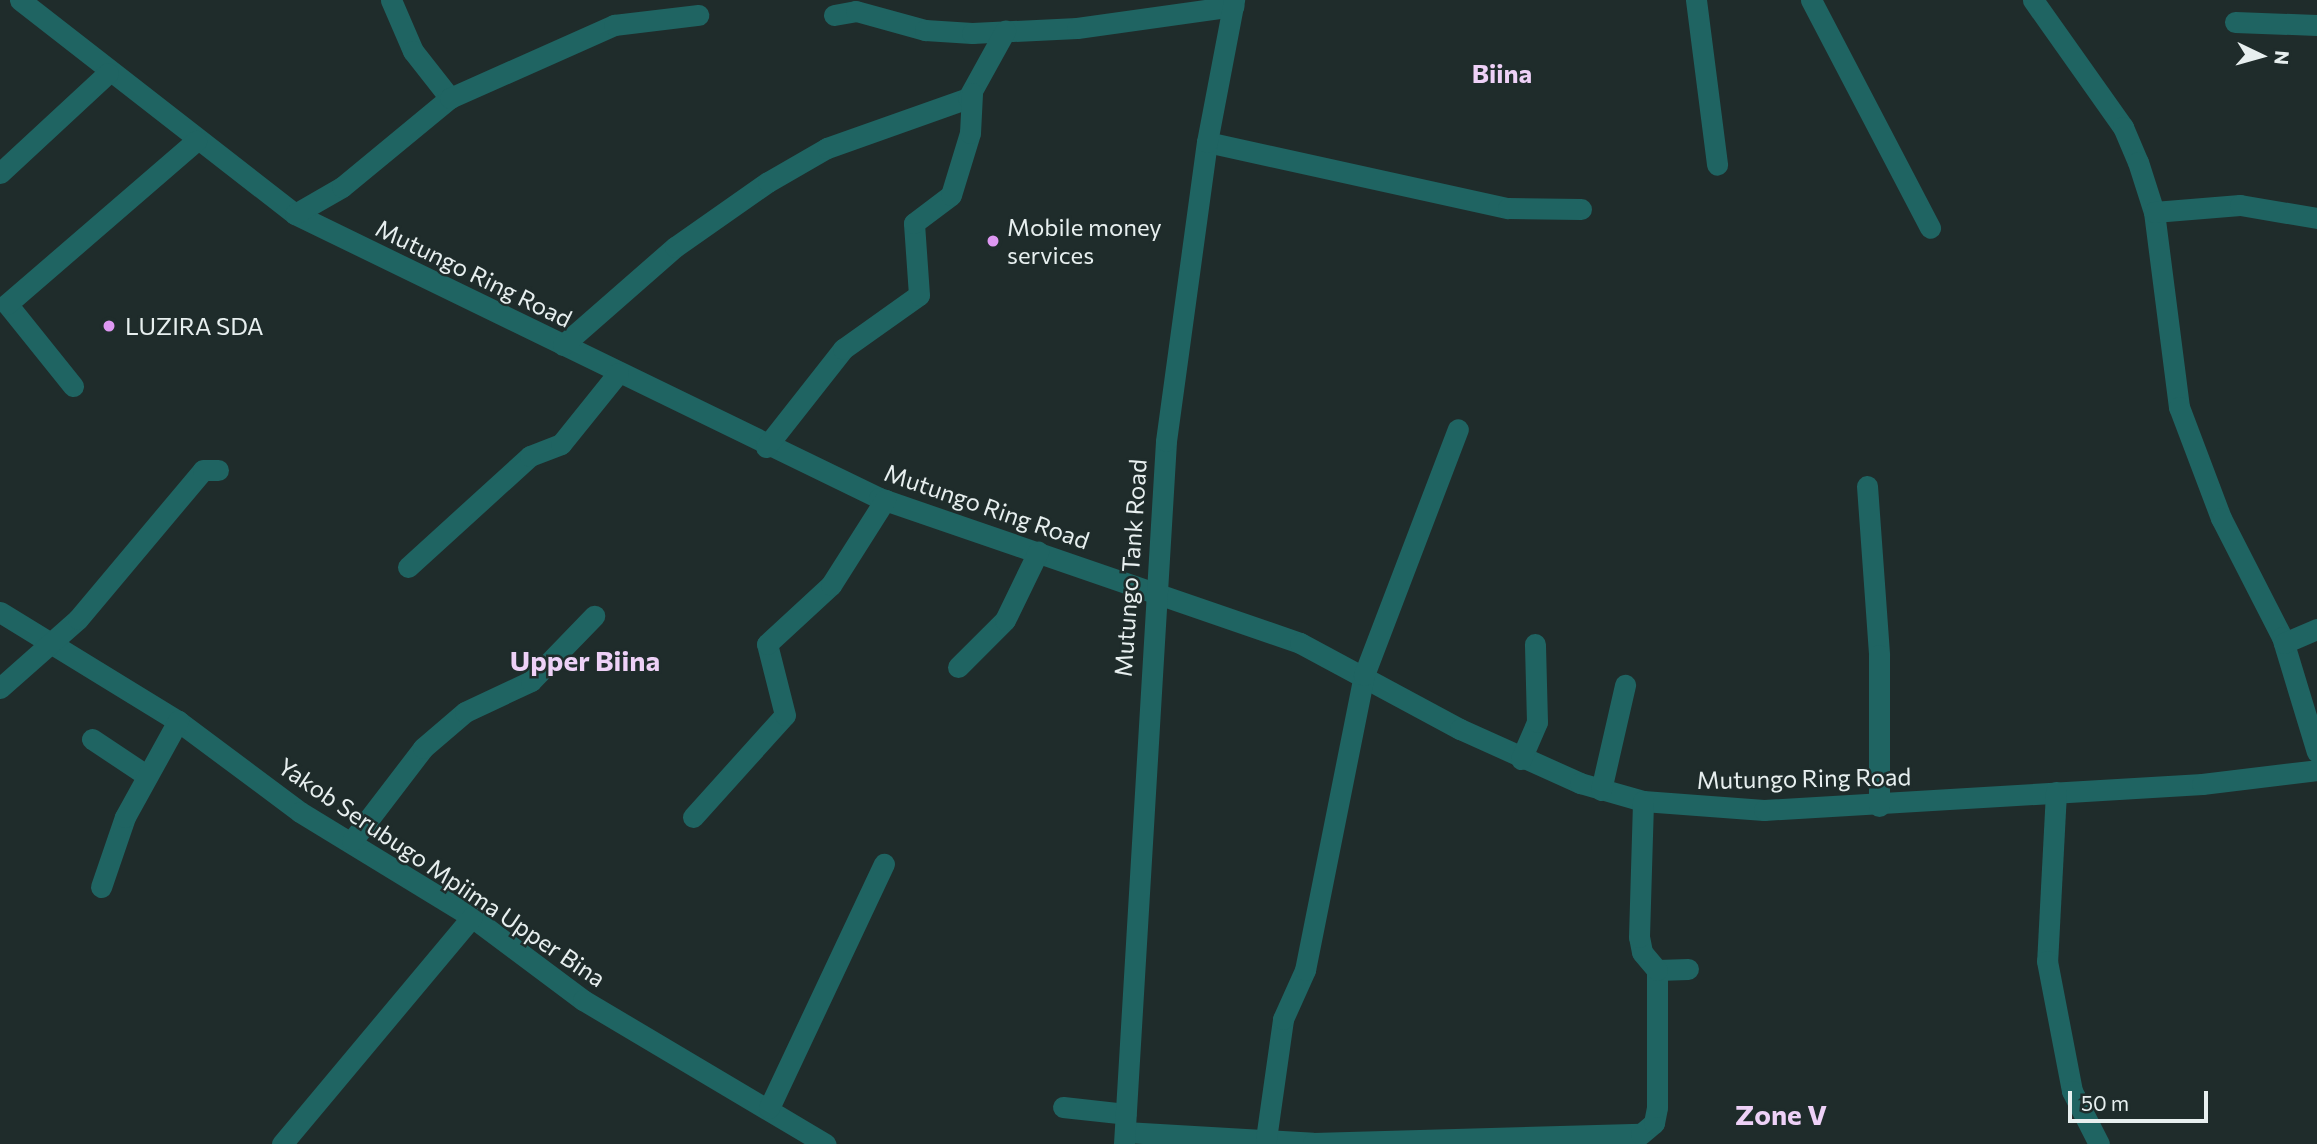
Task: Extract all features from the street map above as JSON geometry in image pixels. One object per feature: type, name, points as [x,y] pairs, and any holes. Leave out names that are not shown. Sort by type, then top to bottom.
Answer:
[{"type":"street","name":"Mutungo Ring Road","points":[[20,0],[108,73],[296,214],[766,447],[884,500],[1300,643],[1521,759],[1601,790],[1643,801],[1764,810],[1879,806],[2317,770]]},
{"type":"street","points":[[391,0],[413,51],[450,98]]},
{"type":"street","points":[[1696,0],[1717,165]]},
{"type":"street","points":[[1811,0],[1930,228]]},
{"type":"street","points":[[2033,0],[2123,127],[2154,212],[2179,407],[2205,482],[2284,643],[2317,752]]},
{"type":"street","points":[[834,15],[856,11],[925,30],[1005,31],[1234,3]]},
{"type":"street","name":"Mutungo Tank Road","points":[[1125,1130],[1153,591],[1207,142],[1234,3]]},
{"type":"street","points":[[296,214],[342,187],[450,98],[614,25],[698,15]]},
{"type":"street","points":[[2235,22],[2317,25]]},
{"type":"street","points":[[766,447],[843,349],[919,295],[914,223],[951,195],[970,133],[972,93],[1005,31]]},
{"type":"street","points":[[0,173],[108,73]]},
{"type":"street","points":[[563,345],[675,247],[768,182],[827,148],[972,93]]},
{"type":"street","points":[[73,386],[7,304],[196,141]]},
{"type":"street","points":[[1207,142],[1508,208],[1581,209]]},
{"type":"street","points":[[2154,212],[2240,205],[2317,218]]},
{"type":"street","points":[[408,567],[530,456],[561,444],[618,373]]},
{"type":"street","points":[[1266,1139],[1283,1019],[1305,970],[1364,675],[1458,429]]},
{"type":"street","points":[[0,688],[54,644],[204,470],[218,470]]},
{"type":"street","points":[[1867,486],[1879,655],[1879,806]]},
{"type":"street","points":[[693,817],[785,715],[767,644],[831,584],[884,500]]},
{"type":"street","points":[[958,667],[1005,620],[1038,552]]},
{"type":"street","name":"Yakob Serubugo Mpiima Upper Bina","points":[[0,612],[178,722],[300,812],[352,841],[472,918],[583,1000],[826,1144]]},
{"type":"street","points":[[352,841],[423,748],[465,712],[531,681],[594,616]]},
{"type":"street","points":[[2284,643],[2317,629]]},
{"type":"street","points":[[1521,759],[1536,722],[1535,644]]},
{"type":"street","points":[[1601,790],[1625,685]]},
{"type":"street","points":[[101,887],[146,775],[178,722]]},
{"type":"street","points":[[92,739],[146,775]]},
{"type":"street","points":[[2056,792],[2047,961],[2072,1091],[2099,1144]]},
{"type":"street","points":[[1063,1107],[1125,1130],[1266,1139],[1371,1143],[1641,1134],[1654,1123],[1657,1107],[1657,970],[1642,952],[1639,937],[1643,801]]},
{"type":"street","points":[[769,1108],[884,864]]},
{"type":"street","points":[[282,1144],[472,918]]},
{"type":"street","points":[[1657,970],[1688,969]]},
{"type":"place","name":"Mobile money services","points":[[993,241]]},
{"type":"place","name":"LUZIRA SDA","points":[[109,326]]},
{"type":"district","name":"Biina","points":[[1502,73]]},
{"type":"district","name":"Upper Biina","points":[[585,660]]},
{"type":"district","name":"Zone V","points":[[1781,1114]]}]
